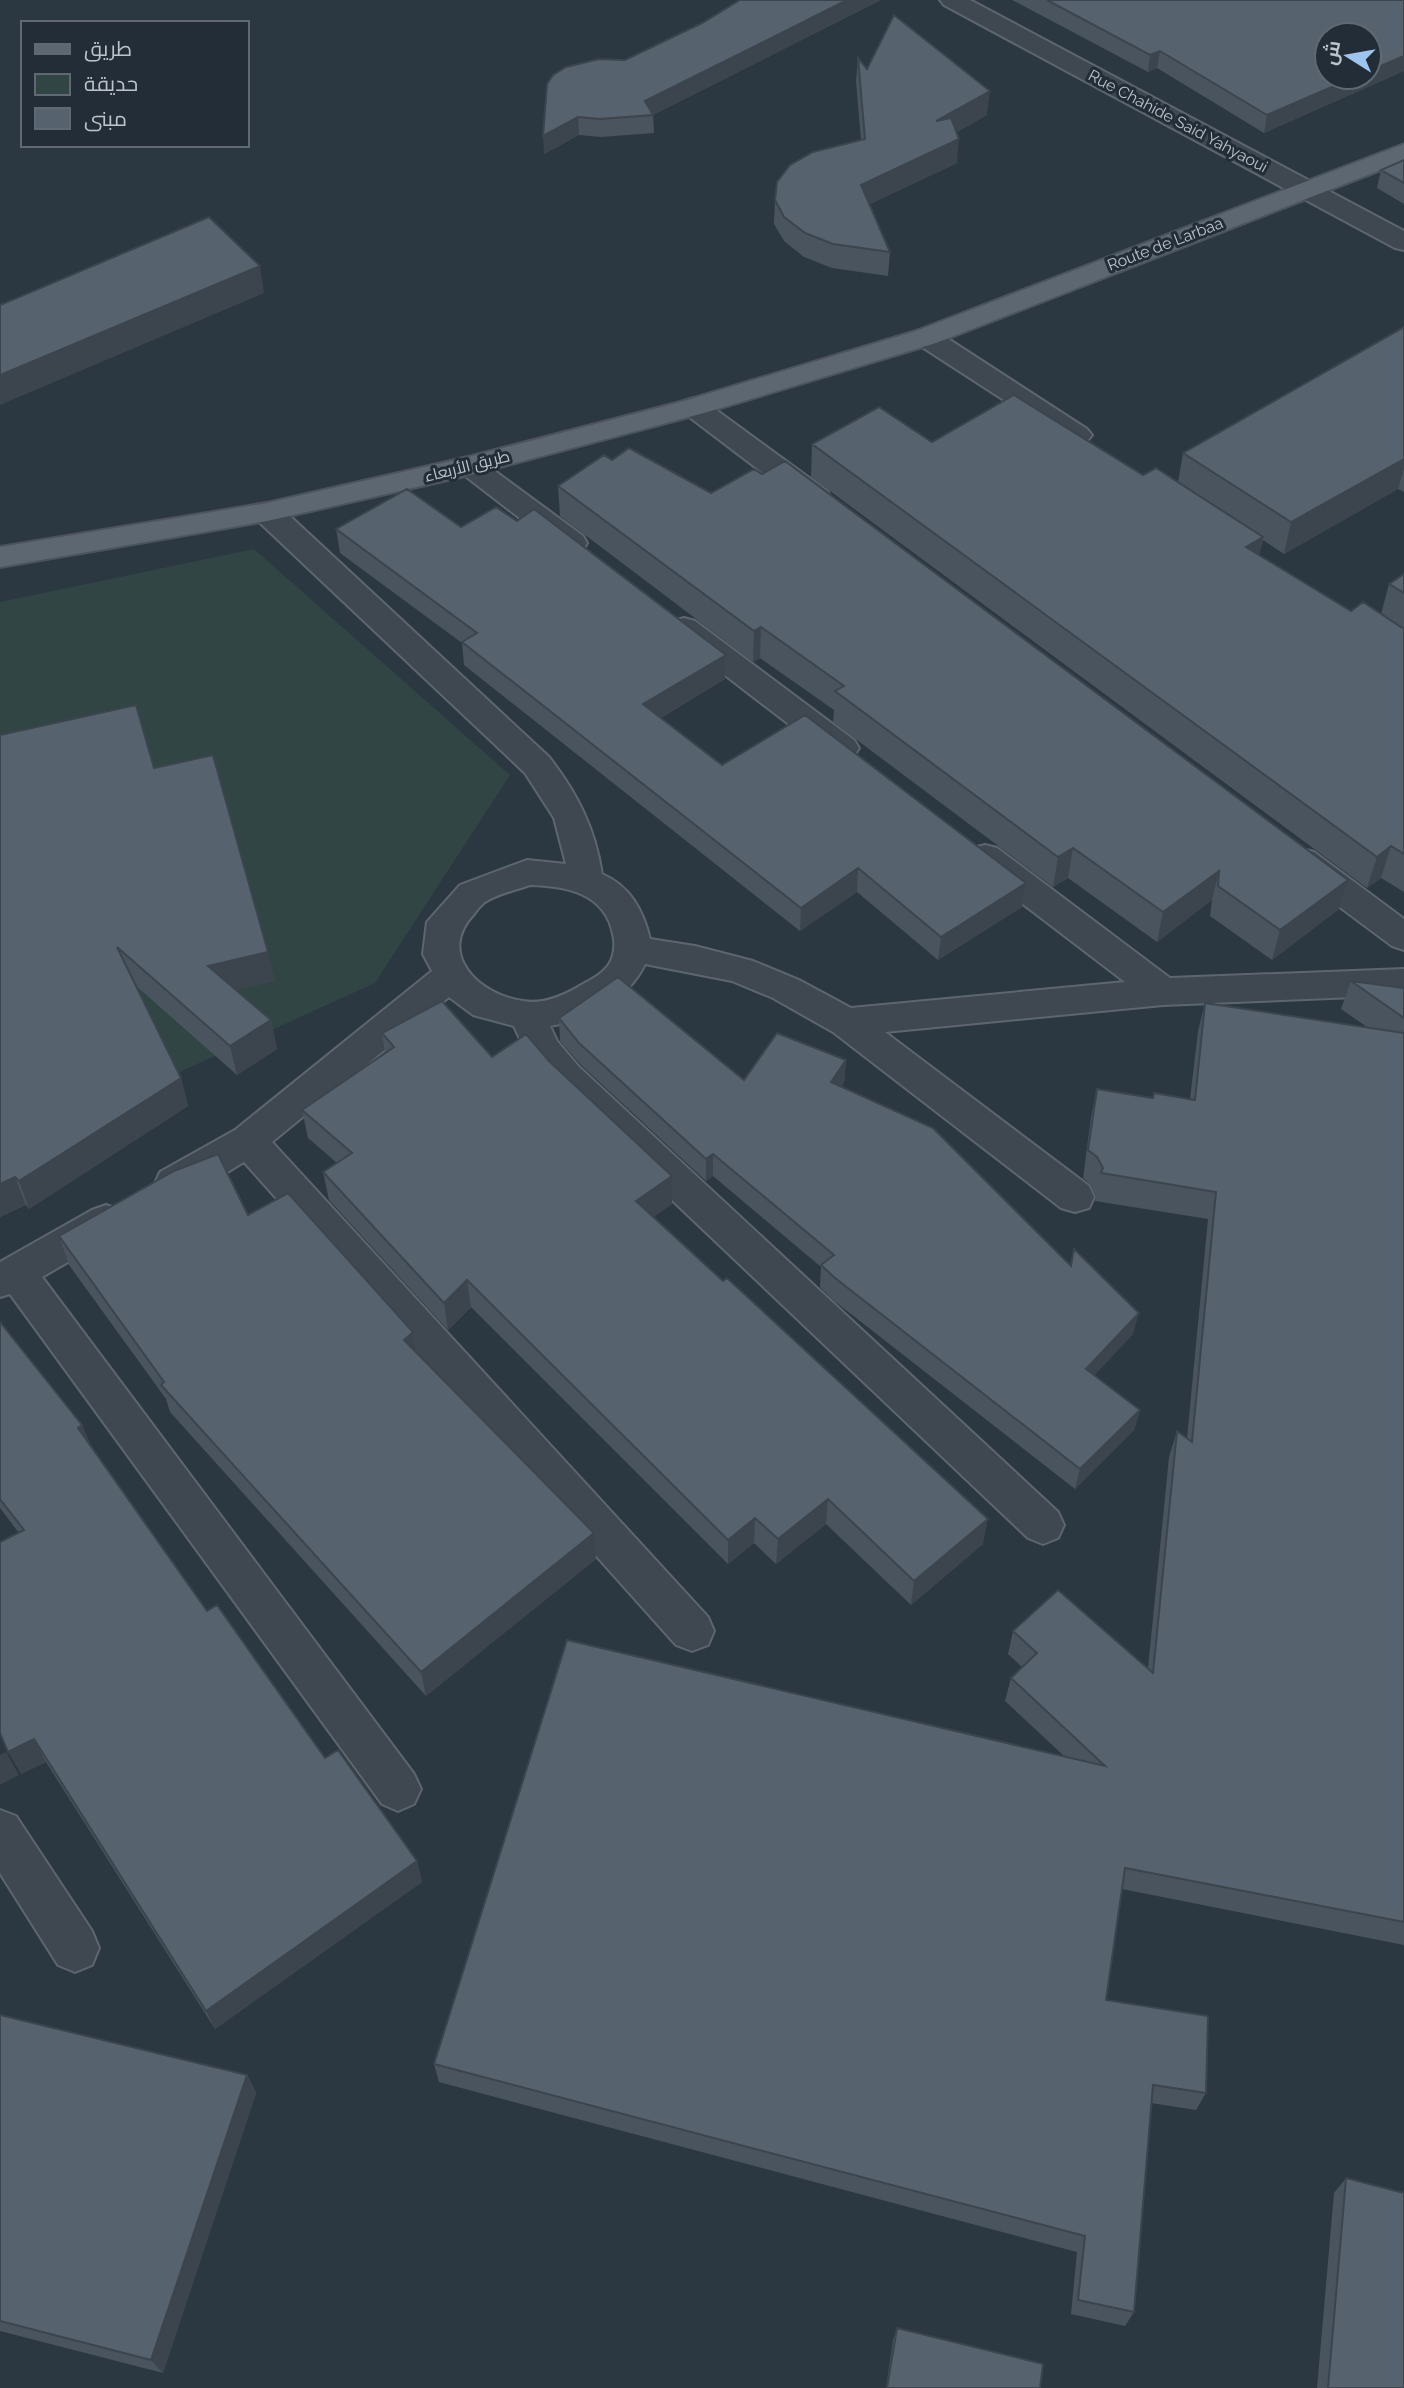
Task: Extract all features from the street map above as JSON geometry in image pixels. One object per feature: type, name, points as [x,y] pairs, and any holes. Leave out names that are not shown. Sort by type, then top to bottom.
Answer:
[{"type":"main road","name":"Route de Larbaa","points":[[926,337],[1404,152]]},
{"type":"main road","name":"طريق الأربعاء","points":[[0,557],[267,512],[470,466],[694,407],[926,337]]},
{"type":"street","name":"Rue Chahide Said Yahyaoui","points":[[952,0],[1404,242]]},
{"type":"street","points":[[926,337],[1101,451]]},
{"type":"street","points":[[694,407],[838,515]]},
{"type":"street","points":[[470,466],[591,558]]},
{"type":"street","points":[[267,512],[537,765],[561,796],[576,825],[586,880]]},
{"type":"street","points":[[657,608],[866,766]]},
{"type":"street","points":[[965,842],[1163,992]]},
{"type":"street","points":[[1282,846],[1404,937]]},
{"type":"street","points":[[527,872],[557,873],[586,880],[614,897],[630,921],[633,949],[622,975],[598,997],[565,1011],[527,1015],[495,1010],[468,997],[449,977],[440,955],[442,932],[452,911],[472,892],[497,879],[527,872]]},
{"type":"street","points":[[633,949],[695,959],[740,971],[786,989],[846,1021],[1075,1197]]},
{"type":"street","points":[[398,1788],[8,1276],[248,1141],[449,977]]},
{"type":"street","points":[[846,1021],[1163,992],[1404,982]]},
{"type":"street","points":[[527,1015],[542,1049],[566,1077],[1043,1525]]},
{"type":"street","points":[[248,1141],[692,1631]]},
{"type":"street","points":[[0,1832],[75,1948]]},
{"type":"green space","points":[[254,549],[510,775],[375,983],[149,1086],[0,1108],[0,602]]},
{"type":"building","points":[[740,0],[847,0],[645,101],[653,115],[600,119],[578,117],[543,136],[547,84],[553,75],[566,67],[599,59],[625,60],[702,23]]},
{"type":"building","points":[[1047,0],[1404,0],[1404,56],[1383,65],[1383,21],[1313,21],[1313,91],[1323,91],[1267,115],[1160,51],[1150,55]]},
{"type":"building","points":[[894,15],[990,91],[936,121],[951,118],[959,139],[861,185],[890,252],[833,244],[805,233],[784,217],[775,200],[777,182],[790,165],[813,152],[865,139],[858,58],[867,69]]},
{"type":"building","points":[[1404,160],[1404,183],[1381,170]]},
{"type":"building","points":[[209,217],[260,266],[0,375],[0,305]]},
{"type":"building","points":[[1404,327],[1404,459],[1291,522],[1183,453]]},
{"type":"building","points":[[1014,395],[1143,475],[1156,468],[1263,537],[1246,547],[1351,611],[1363,602],[1404,628],[1404,854],[1391,846],[1377,857],[812,444],[879,407],[932,442]]},
{"type":"building","points":[[629,448],[711,493],[754,469],[762,474],[785,461],[1348,880],[1280,930],[1218,886],[1219,871],[1163,912],[1073,848],[1058,857],[835,691],[844,686],[761,627],[754,631],[558,486],[604,455],[612,460]]},
{"type":"building","points":[[407,489],[461,527],[496,507],[517,521],[534,509],[726,655],[643,704],[722,765],[805,715],[1026,883],[941,937],[858,868],[801,908],[462,642],[477,633],[336,529]]},
{"type":"building","points":[[1404,574],[1404,593],[1389,584]]},
{"type":"building","points":[[136,705],[154,768],[213,755],[268,952],[208,966],[271,1020],[230,1046],[117,947],[181,1078],[19,1181],[15,1177],[0,1184],[0,735]]},
{"type":"building","points":[[618,977],[744,1080],[777,1033],[846,1060],[831,1082],[933,1128],[1071,1266],[1074,1249],[1139,1313],[1086,1369],[1140,1410],[1080,1469],[835,1278],[821,1265],[834,1255],[713,1154],[706,1159],[579,1043],[559,1018]]},
{"type":"building","points":[[1351,981],[1404,988],[1404,1018]]},
{"type":"building","points":[[442,1001],[492,1057],[526,1034],[549,1061],[672,1176],[636,1201],[723,1281],[727,1278],[988,1519],[914,1581],[828,1499],[778,1539],[755,1518],[728,1540],[467,1280],[444,1303],[323,1172],[352,1153],[302,1110],[394,1047],[382,1033]]},
{"type":"building","points":[[1205,1003],[1404,1033],[1404,1922],[1125,1868],[1106,2000],[1208,2016],[1206,2093],[1153,2085],[1134,2312],[1078,2300],[1085,2236],[434,2064],[567,1640],[1105,1766],[1011,1678],[1037,1653],[1013,1631],[1058,1590],[1153,1673],[1177,1431],[1192,1442],[1216,1192],[1101,1173],[1103,1168],[1097,1157],[1088,1150],[1097,1089],[1153,1098],[1154,1093],[1195,1100]]},
{"type":"building","points":[[218,1154],[248,1215],[288,1193],[413,1332],[404,1340],[594,1533],[421,1672],[161,1385],[164,1382],[59,1236],[174,1171]]},
{"type":"building","points":[[0,1322],[82,1425],[78,1428],[207,1611],[217,1605],[325,1758],[338,1750],[417,1861],[206,2011],[34,1739],[8,1752],[0,1733],[0,1542],[24,1530],[0,1499]]},
{"type":"building","points":[[0,2015],[247,2075],[151,2360],[0,2321]]},
{"type":"building","points":[[1346,2178],[1404,2193],[1404,2388],[1328,2388]]},
{"type":"building","points":[[897,2328],[1043,2364],[1040,2388],[887,2388]]}]
